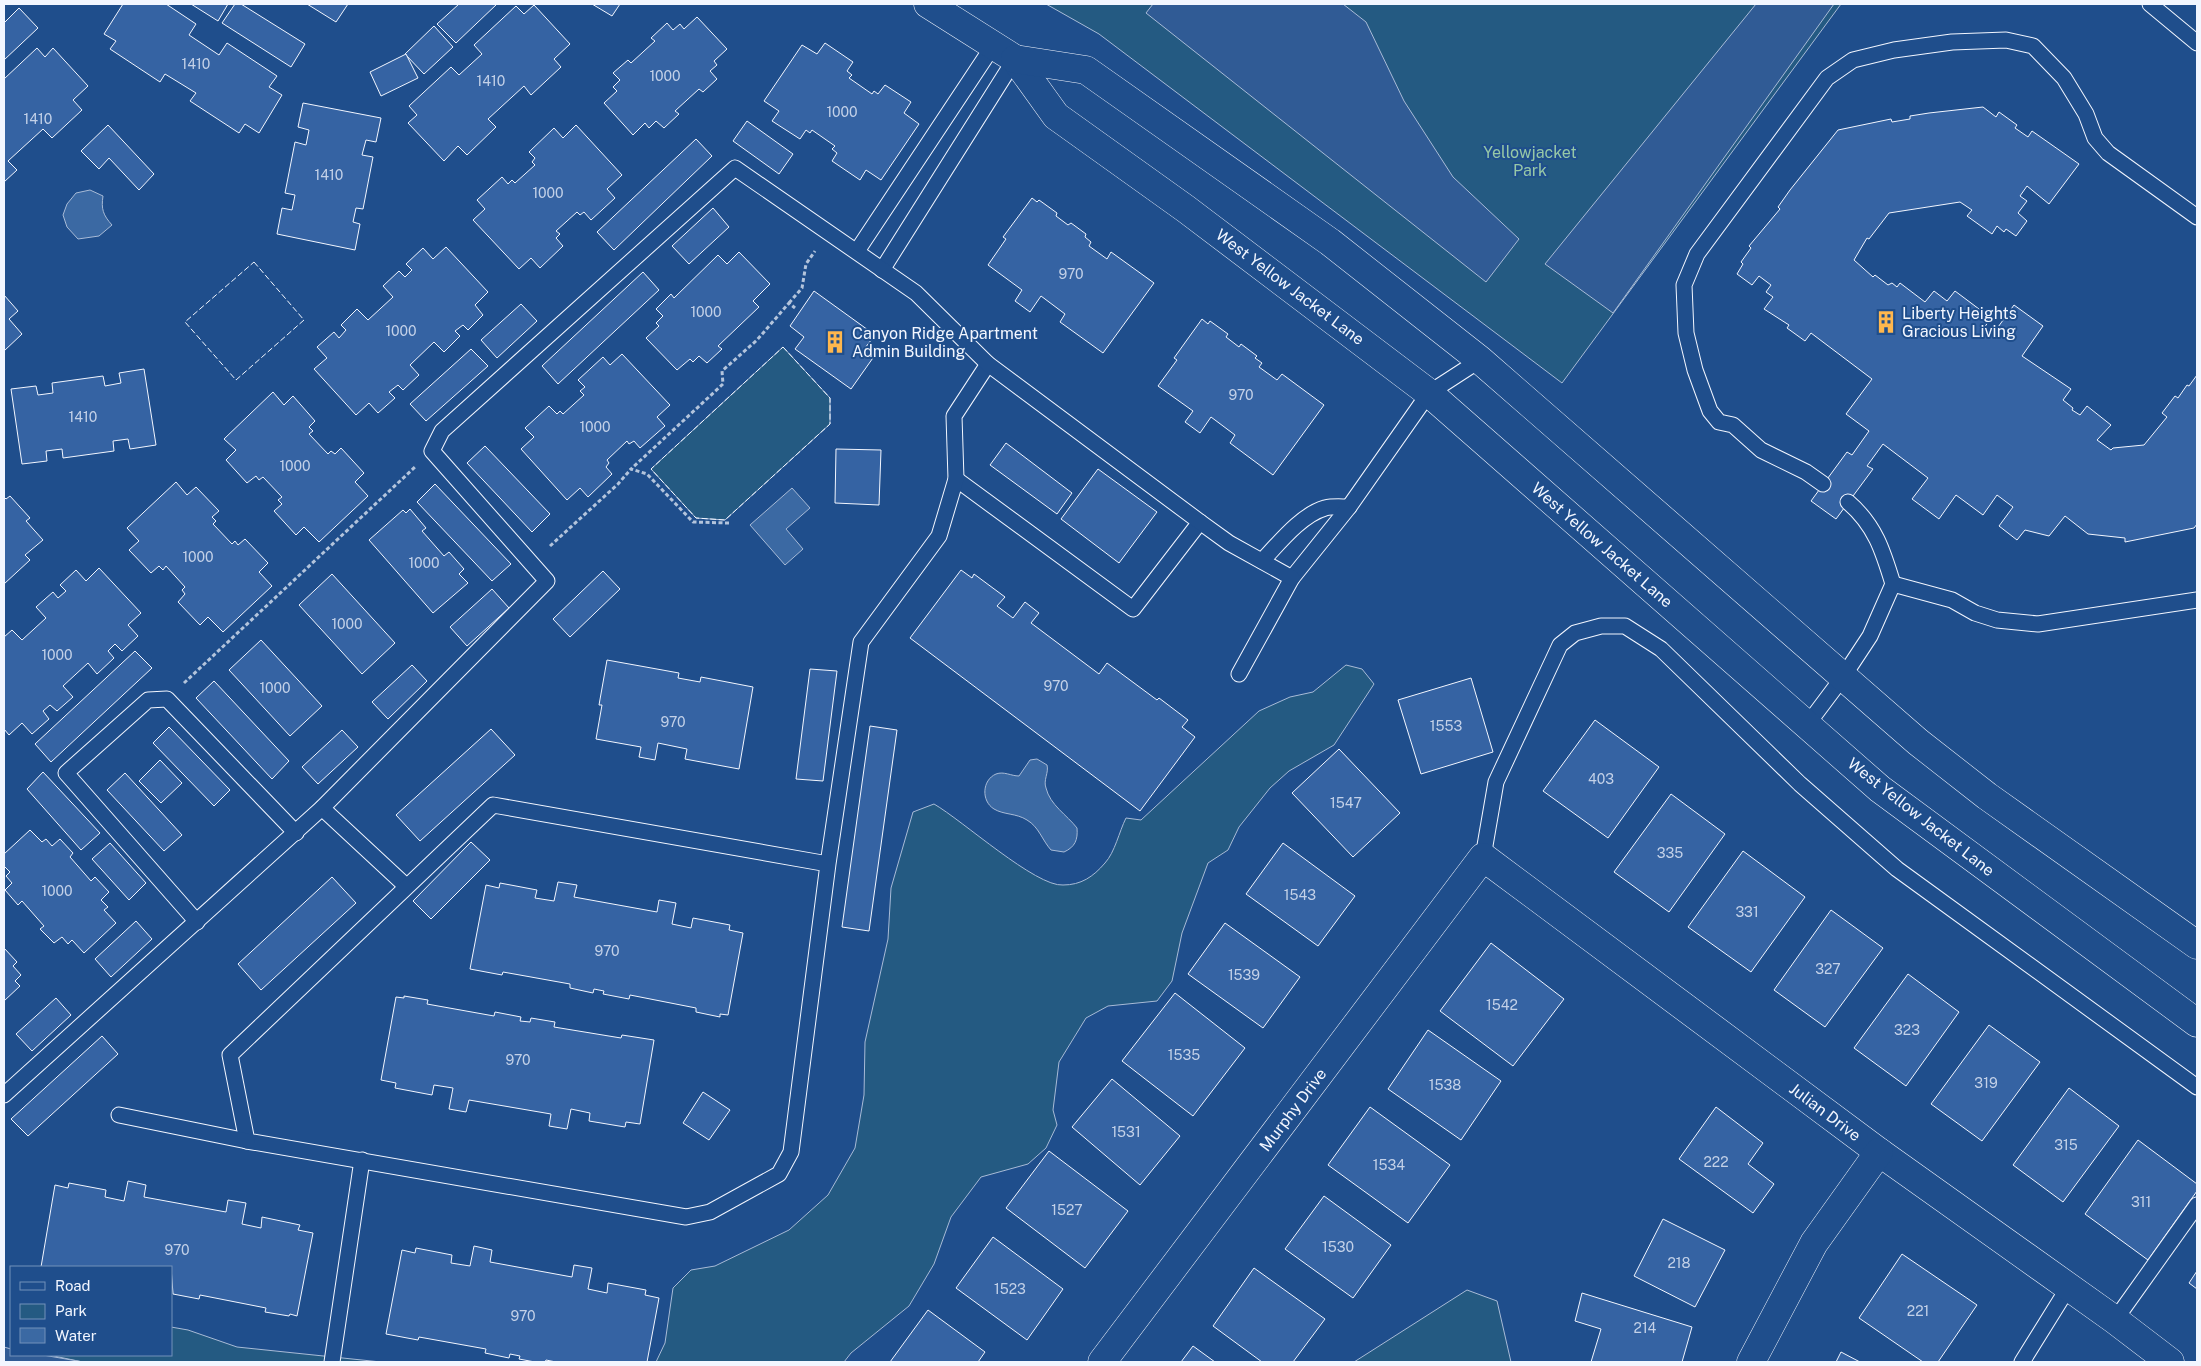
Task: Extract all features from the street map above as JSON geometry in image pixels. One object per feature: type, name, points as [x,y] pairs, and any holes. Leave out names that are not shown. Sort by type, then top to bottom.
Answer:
[{"type":"street","name":"West Yellow Jacket Lane","points":[[928,4],[1004,52],[1056,116],[1194,215],[1429,393],[1880,789],[2197,1023]]},
{"type":"street","name":"West Yellow Jacket Lane","points":[[1004,52],[1086,70],[1330,242],[1480,360],[1918,742],[1987,796],[2197,945]]},
{"type":"street","name":"Julian Drive","points":[[1483,857],[1879,1152],[2115,1320],[2170,1362]]},
{"type":"street","name":"Murphy Drive","points":[[1102,1362],[1483,857]]},
{"type":"street","points":[[1751,1362],[1814,1243],[1879,1152]]},
{"type":"lane","points":[[2150,4],[2197,43]]},
{"type":"lane","points":[[1823,484],[1806,472],[1760,450],[1733,425],[1719,422],[1710,411],[1694,370],[1686,333],[1684,285],[1697,254],[1828,78],[1834,73],[1853,60],[1894,50],[1952,42],[2006,40],[2033,46],[2064,78],[2086,114],[2095,138],[2108,153],[2197,217]]},
{"type":"lane","points":[[857,251],[1004,52]]},
{"type":"lane","points":[[882,270],[1004,52]]},
{"type":"lane","points":[[4,1095],[296,833],[547,581],[432,451],[442,431],[735,168],[829,231],[916,293],[988,364],[1200,522],[1229,543],[1292,578]]},
{"type":"lane","points":[[1239,674],[1292,578],[1349,507],[1429,393],[1480,360]]},
{"type":"lane","points":[[119,1115],[247,1140],[686,1216],[710,1212],[779,1174],[791,1152],[828,864],[861,642],[939,536],[956,479],[954,416],[988,364]]},
{"type":"lane","points":[[956,479],[1133,608],[1200,522]]},
{"type":"lane","points":[[1807,725],[1843,677],[1870,636],[1893,584],[1880,543],[1863,515],[1848,502]]},
{"type":"lane","points":[[1262,561],[1291,530],[1315,512],[1334,506],[1349,507]]},
{"type":"lane","points":[[1893,584],[1952,600],[1975,613],[2019,624],[2038,624],[2197,600]]},
{"type":"lane","points":[[1483,857],[1496,782],[1560,645],[1575,634],[1601,626],[1625,626],[1661,649],[1800,784],[1897,869],[2197,1087]]},
{"type":"lane","points":[[197,922],[66,773],[148,700],[167,699],[296,833]]},
{"type":"lane","points":[[247,1140],[230,1055],[493,805],[828,864]]},
{"type":"lane","points":[[322,808],[406,886]]},
{"type":"lane","points":[[332,1362],[362,1160]]},
{"type":"lane","points":[[2115,1320],[2197,1205]]},
{"type":"lane","points":[[2022,1362],[2068,1288]]},
{"type":"path","points":[[531,564],[723,384],[722,371],[757,340],[802,288],[806,264],[829,231]]},
{"type":"path","points":[[789,302],[795,308]]},
{"type":"path","points":[[167,699],[432,451]]},
{"type":"path","points":[[631,469],[647,474],[693,522],[728,523]]},
{"type":"green space","name":"Yellowjacket Park","points":[[1046,4],[1841,4],[1562,383],[1099,34]]},
{"type":"green space","points":[[783,347],[830,398],[830,424],[725,520],[696,518],[651,469]]},
{"type":"green space","points":[[1346,665],[1362,669],[1374,684],[1334,745],[1289,771],[1270,788],[1239,827],[1228,850],[1208,863],[1182,933],[1172,981],[1157,1001],[1108,1006],[1086,1018],[1059,1062],[1053,1110],[1057,1125],[1046,1148],[1028,1164],[981,1177],[951,1217],[934,1264],[909,1306],[851,1353],[844,1362],[656,1362],[665,1343],[673,1288],[691,1270],[715,1266],[789,1230],[828,1195],[855,1148],[864,1095],[865,1042],[888,939],[891,888],[913,812],[934,804],[1035,875],[1051,883],[1063,885],[1081,882],[1105,863],[1114,848],[1126,818],[1141,820],[1259,711],[1290,697],[1313,692]]},
{"type":"green space","points":[[1467,1290],[1497,1301],[1511,1362],[1354,1362]]},
{"type":"green space","points":[[172,1327],[188,1330],[237,1347],[381,1362],[83,1362],[54,1356],[172,1356]]},
{"type":"shaded area","points":[[1153,4],[1343,4],[1366,22],[1404,101],[1453,177],[1519,239],[1486,282],[1146,13]]},
{"type":"shaded area","points":[[1756,4],[1834,4],[1613,313],[1545,264]]},
{"type":"shaded area","points":[[4,1347],[10,1349],[10,1356],[49,1356],[83,1362],[4,1362]]},
{"type":"water","points":[[90,190],[103,196],[103,212],[112,225],[99,236],[78,239],[67,227],[63,215],[67,204],[76,193]]},
{"type":"water","points":[[792,488],[810,508],[786,529],[803,549],[785,565],[750,525]]},
{"type":"water","points":[[1037,759],[1047,765],[1045,785],[1051,800],[1077,828],[1075,843],[1064,852],[1051,850],[1031,823],[1019,816],[994,809],[985,796],[986,786],[991,777],[1002,773],[1019,776],[1030,760]]},
{"type":"building","points":[[123,4],[166,4],[196,24],[189,35],[219,55],[227,43],[277,76],[269,87],[282,95],[259,133],[245,124],[239,133],[190,101],[196,93],[165,74],[160,82],[110,49],[116,41],[104,34]]},
{"type":"building","points":[[191,4],[228,4],[218,21]]},
{"type":"building","points":[[235,4],[241,4],[305,44],[291,67],[222,23]]},
{"type":"building","points":[[307,4],[348,4],[336,22]]},
{"type":"building","points":[[459,4],[497,4],[456,43],[437,24]]},
{"type":"building","points":[[592,4],[620,4],[612,16]]},
{"type":"building","points":[[534,5],[570,44],[554,59],[561,67],[531,95],[524,86],[488,119],[496,127],[467,155],[458,146],[444,161],[408,123],[417,115],[409,106],[451,67],[459,75],[482,54],[474,45],[516,6],[524,14]]},
{"type":"building","points":[[19,8],[38,28],[4,60],[4,23]]},
{"type":"building","points":[[697,17],[727,49],[714,61],[717,65],[710,71],[717,79],[703,92],[699,89],[675,111],[679,114],[664,128],[656,121],[649,128],[645,123],[633,135],[604,103],[617,91],[613,87],[620,80],[613,73],[628,60],[631,63],[655,41],[651,38],[667,23],[673,30],[680,24],[684,29]]},
{"type":"building","points":[[434,26],[453,47],[424,74],[405,54]]},
{"type":"building","points":[[825,43],[853,62],[847,71],[852,75],[849,78],[872,94],[874,91],[878,94],[885,85],[911,102],[904,113],[919,124],[881,180],[866,170],[860,180],[832,161],[837,153],[832,149],[835,146],[812,130],[810,133],[806,130],[800,139],[772,121],[779,111],[764,101],[802,45],[817,54]]},
{"type":"building","points":[[37,48],[45,57],[53,48],[88,86],[73,100],[82,110],[52,138],[43,129],[8,161],[17,170],[4,182],[4,79]]},
{"type":"building","points":[[406,54],[418,78],[381,96],[370,72]]},
{"type":"building","points":[[303,103],[381,118],[376,142],[366,140],[362,155],[373,157],[363,209],[356,208],[353,222],[360,224],[355,250],[277,234],[282,208],[292,210],[295,195],[285,193],[295,142],[306,145],[309,130],[298,127]]},
{"type":"building","name":"Liberty Heights Gracious Living","points":[[1983,107],[1996,117],[1999,112],[2017,125],[2015,128],[2028,137],[2032,131],[2079,164],[2049,204],[2027,186],[2020,196],[2027,201],[2018,213],[2027,221],[2016,236],[2006,229],[2004,232],[1997,226],[1992,234],[1967,216],[1972,210],[1960,202],[1889,213],[1869,239],[1867,238],[1854,260],[1873,277],[1875,275],[1888,285],[1892,283],[1897,287],[1900,283],[1925,302],[1934,291],[1947,301],[1955,291],[1991,318],[1984,328],[1993,334],[2014,305],[2043,326],[2022,356],[2071,389],[2063,400],[2073,408],[2072,410],[2080,415],[2087,406],[2111,425],[2097,440],[2111,450],[2113,448],[2144,445],[2167,417],[2162,413],[2175,396],[2178,398],[2197,375],[2197,524],[2194,528],[2125,542],[2125,538],[2088,534],[2065,516],[2049,536],[2025,530],[2017,540],[1999,526],[2013,507],[1997,495],[1983,515],[1956,495],[1939,519],[1912,499],[1928,478],[1883,444],[1867,466],[1873,469],[1836,519],[1811,501],[1847,452],[1852,455],[1869,431],[1846,414],[1872,379],[1811,333],[1805,341],[1787,328],[1789,325],[1764,309],[1773,297],[1766,292],[1771,285],[1759,276],[1752,285],[1737,274],[1743,264],[1741,262],[1751,248],[1749,246],[1780,209],[1778,207],[1790,190],[1838,130],[1891,119],[1892,122],[1910,119],[1910,116]]},
{"type":"building","points":[[747,121],[793,154],[779,174],[733,141]]},
{"type":"building","points":[[108,125],[154,174],[139,190],[109,158],[99,169],[81,151]]},
{"type":"building","points":[[576,125],[622,175],[607,189],[615,198],[591,220],[584,212],[580,215],[577,212],[556,231],[560,234],[556,238],[563,246],[540,268],[531,258],[519,269],[473,220],[485,209],[477,200],[502,177],[508,184],[512,180],[515,183],[535,165],[532,162],[535,158],[529,152],[554,128],[563,138]]},
{"type":"building","points":[[696,139],[712,156],[614,250],[597,232]]},
{"type":"building","points":[[1032,198],[1037,202],[1039,200],[1057,213],[1056,216],[1068,225],[1071,223],[1086,234],[1085,237],[1091,242],[1089,246],[1107,259],[1111,252],[1154,283],[1103,353],[1060,322],[1065,314],[1041,296],[1030,312],[1015,301],[1022,290],[988,265],[1006,239],[1003,237]]},
{"type":"building","points":[[713,208],[729,227],[689,264],[672,246]]},
{"type":"building","points":[[446,247],[488,292],[475,305],[483,315],[468,330],[463,325],[455,331],[460,336],[444,352],[434,342],[410,365],[419,375],[403,390],[398,385],[389,392],[395,398],[378,413],[369,403],[356,415],[314,369],[327,358],[317,347],[334,332],[339,338],[346,330],[341,325],[357,309],[368,320],[393,297],[383,286],[399,271],[405,277],[412,270],[406,264],[423,248],[433,259]]},
{"type":"building","points":[[739,252],[770,284],[753,301],[759,307],[718,346],[722,349],[707,363],[699,356],[693,362],[690,359],[677,370],[646,338],[659,326],[656,323],[663,316],[656,309],[671,294],[674,298],[718,255],[727,264]]},
{"type":"building","points":[[643,272],[659,290],[558,384],[542,366]]},
{"type":"building","name":"Canyon Ridge Apartment Admin Building","points":[[814,291],[875,335],[865,348],[875,355],[851,389],[795,349],[804,337],[790,326]]},
{"type":"building","points":[[4,295],[18,311],[9,319],[22,334],[4,351]]},
{"type":"building","points":[[521,304],[537,321],[497,358],[481,340]]},
{"type":"building","points":[[1202,319],[1208,324],[1210,321],[1228,334],[1226,337],[1239,347],[1241,344],[1257,356],[1255,358],[1262,363],[1259,367],[1277,380],[1282,374],[1324,405],[1273,475],[1230,443],[1235,435],[1211,417],[1200,433],[1185,422],[1193,411],[1158,386],[1177,360],[1174,358]]},
{"type":"building","points":[[471,349],[488,366],[426,421],[410,404]]},
{"type":"building","points":[[622,354],[670,405],[657,417],[665,426],[640,448],[634,441],[629,444],[627,441],[607,460],[609,463],[606,467],[612,474],[588,497],[580,488],[567,500],[521,449],[534,437],[525,428],[549,406],[557,414],[560,411],[563,414],[584,395],[580,391],[585,387],[578,380],[603,357],[610,365]]},
{"type":"building","points":[[144,369],[156,445],[130,449],[128,439],[113,441],[114,451],[63,458],[62,449],[46,451],[47,461],[22,464],[11,389],[36,386],[38,395],[53,393],[52,383],[103,376],[105,386],[121,383],[119,373]]},
{"type":"building","points":[[273,392],[284,405],[293,396],[315,421],[309,427],[313,431],[309,434],[328,454],[331,451],[335,454],[341,448],[364,473],[355,482],[368,496],[319,542],[304,527],[296,535],[274,511],[282,504],[278,500],[282,497],[263,477],[259,480],[256,476],[247,483],[226,460],[236,450],[224,439]]},
{"type":"building","points":[[1006,443],[1072,493],[1057,514],[990,465]]},
{"type":"building","points":[[485,446],[550,514],[532,532],[467,463]]},
{"type":"building","points":[[836,449],[881,450],[879,505],[835,503]]},
{"type":"building","points":[[1098,469],[1157,512],[1119,563],[1061,519]]},
{"type":"building","points":[[176,482],[187,495],[196,487],[219,511],[212,517],[216,521],[213,524],[232,544],[235,541],[238,545],[245,539],[268,563],[259,572],[272,586],[223,632],[208,617],[200,625],[178,602],[185,594],[182,590],[185,587],[166,566],[163,570],[159,566],[151,573],[129,550],[139,541],[127,528]]},
{"type":"building","points":[[435,484],[511,564],[492,581],[417,502]]},
{"type":"building","points":[[10,496],[30,518],[26,521],[43,540],[25,555],[30,560],[4,584],[4,497],[6,499]]},
{"type":"building","points":[[410,509],[426,528],[422,531],[444,556],[449,552],[464,569],[459,574],[468,583],[433,613],[369,540],[403,510],[406,513]]},
{"type":"building","points":[[99,568],[141,613],[128,625],[138,636],[122,651],[115,644],[108,651],[114,658],[97,674],[88,663],[63,686],[73,697],[57,711],[50,705],[43,711],[49,719],[32,734],[22,723],[9,735],[4,729],[4,637],[12,630],[22,640],[46,618],[36,607],[53,592],[58,598],[66,591],[60,585],[76,570],[86,581]]},
{"type":"building","points":[[961,570],[972,578],[974,574],[1005,597],[997,606],[1013,618],[1025,602],[1039,613],[1031,623],[1099,674],[1107,663],[1188,720],[1182,727],[1195,737],[1140,811],[910,638]]},
{"type":"building","points":[[603,571],[620,589],[570,637],[553,619]]},
{"type":"building","points":[[332,574],[395,643],[362,674],[299,605]]},
{"type":"building","points":[[492,589],[509,608],[467,646],[450,627]]},
{"type":"building","points":[[261,640],[322,706],[290,736],[229,670]]},
{"type":"building","points":[[135,651],[152,668],[51,762],[35,744]]},
{"type":"building","points":[[607,660],[679,673],[678,678],[700,682],[701,677],[753,687],[739,769],[685,759],[687,749],[658,743],[655,760],[639,757],[641,747],[596,739],[602,705],[599,705]]},
{"type":"building","points":[[412,665],[427,681],[388,719],[372,702]]},
{"type":"building","points":[[810,669],[837,671],[823,781],[796,779]]},
{"type":"building","points":[[1471,678],[1493,752],[1421,774],[1398,700]]},
{"type":"building","points":[[214,681],[289,761],[272,779],[196,698]]},
{"type":"building","points":[[1595,720],[1659,767],[1608,838],[1543,791]]},
{"type":"building","points":[[870,726],[897,730],[869,931],[842,927]]},
{"type":"building","points":[[169,727],[230,790],[214,806],[153,743]]},
{"type":"building","points":[[491,729],[515,755],[420,841],[396,815]]},
{"type":"building","points":[[342,730],[358,747],[318,784],[302,767]]},
{"type":"building","points":[[1339,749],[1400,813],[1353,857],[1292,793]]},
{"type":"building","points":[[160,760],[182,783],[161,803],[139,781]]},
{"type":"building","points":[[43,772],[100,833],[81,850],[27,789]]},
{"type":"building","points":[[125,773],[182,835],[164,851],[107,790]]},
{"type":"building","points":[[1671,794],[1725,834],[1669,912],[1614,872]]},
{"type":"building","points":[[30,830],[42,842],[46,839],[52,846],[60,839],[73,853],[70,857],[91,881],[95,877],[109,892],[101,900],[108,907],[104,910],[116,923],[84,953],[72,940],[68,944],[62,937],[54,943],[40,929],[44,926],[22,901],[18,905],[5,890],[12,883],[6,876],[10,872],[4,866],[4,854]]},
{"type":"building","points":[[471,842],[490,860],[431,919],[413,901]]},
{"type":"building","points":[[110,843],[146,883],[129,900],[92,859]]},
{"type":"building","points":[[1283,843],[1355,896],[1318,946],[1246,894]]},
{"type":"building","points":[[1743,851],[1805,897],[1751,972],[1688,927]]},
{"type":"building","points":[[332,877],[356,903],[261,990],[238,964]]},
{"type":"building","points":[[558,882],[577,885],[574,897],[657,912],[659,900],[676,903],[672,924],[691,928],[693,918],[730,925],[729,930],[743,933],[728,1015],[720,1014],[720,1017],[696,1012],[696,1008],[630,995],[629,999],[603,994],[604,991],[594,989],[593,993],[570,988],[570,984],[503,972],[502,975],[470,969],[486,885],[499,888],[500,883],[537,890],[535,898],[554,901]]},
{"type":"building","points":[[1831,910],[1883,948],[1825,1027],[1774,990]]},
{"type":"building","points":[[136,921],[152,939],[111,977],[95,959]]},
{"type":"building","points":[[1225,923],[1300,977],[1263,1028],[1188,974]]},
{"type":"building","points":[[1491,943],[1564,999],[1513,1066],[1440,1011]]},
{"type":"building","points":[[4,948],[17,962],[13,966],[21,975],[15,981],[20,986],[4,1001]]},
{"type":"building","points":[[1908,974],[1959,1012],[1906,1086],[1854,1048]]},
{"type":"building","points":[[1175,993],[1245,1048],[1193,1116],[1122,1061]]},
{"type":"building","points":[[404,996],[428,1000],[427,1004],[494,1016],[495,1012],[521,1017],[520,1021],[530,1022],[531,1018],[555,1022],[554,1027],[621,1038],[622,1035],[654,1040],[640,1124],[626,1122],[625,1127],[589,1121],[590,1113],[571,1109],[567,1129],[549,1126],[551,1114],[469,1100],[466,1112],[449,1109],[453,1088],[434,1085],[432,1095],[395,1088],[396,1083],[381,1080],[396,997],[404,998]]},
{"type":"building","points":[[56,998],[71,1015],[32,1051],[16,1034]]},
{"type":"building","points":[[1989,1025],[2040,1062],[1982,1141],[1931,1104]]},
{"type":"building","points":[[1428,1030],[1501,1081],[1461,1140],[1388,1089]]},
{"type":"building","points":[[102,1036],[118,1054],[28,1136],[11,1119]]},
{"type":"building","points":[[1112,1079],[1180,1136],[1140,1185],[1072,1127]]},
{"type":"building","points":[[2069,1088],[2119,1126],[2063,1202],[2013,1165]]},
{"type":"building","points":[[703,1092],[730,1110],[709,1140],[683,1123]]},
{"type":"building","points":[[1370,1107],[1450,1165],[1408,1223],[1328,1165]]},
{"type":"building","points":[[1716,1107],[1763,1143],[1748,1164],[1774,1184],[1753,1213],[1679,1159]]},
{"type":"building","points":[[2138,1140],[2197,1184],[2197,1191],[2148,1260],[2085,1214]]},
{"type":"building","points":[[1049,1151],[1128,1211],[1085,1268],[1006,1208]]},
{"type":"building","points":[[128,1181],[146,1185],[144,1197],[226,1212],[228,1200],[246,1203],[242,1224],[261,1228],[262,1217],[300,1225],[298,1230],[313,1233],[297,1316],[265,1312],[266,1308],[200,1295],[199,1299],[173,1294],[172,1266],[41,1266],[55,1185],[68,1188],[69,1183],[106,1190],[105,1197],[124,1201]]},
{"type":"building","points":[[1324,1196],[1391,1245],[1353,1298],[1285,1249]]},
{"type":"building","points":[[1663,1219],[1725,1250],[1695,1307],[1634,1276]]},
{"type":"building","points":[[993,1237],[1063,1289],[1027,1340],[956,1288]]},
{"type":"building","points":[[474,1246],[492,1250],[490,1262],[572,1277],[574,1265],[592,1268],[588,1289],[607,1293],[608,1283],[646,1290],[645,1295],[659,1298],[647,1362],[556,1362],[546,1360],[545,1362],[535,1362],[519,1359],[520,1356],[510,1354],[509,1358],[485,1353],[486,1349],[419,1337],[418,1340],[386,1334],[402,1250],[415,1253],[416,1248],[452,1255],[451,1263],[470,1266]]},
{"type":"building","points":[[1902,1254],[1977,1305],[1938,1362],[1923,1362],[1859,1318]]},
{"type":"building","points":[[1254,1268],[1325,1319],[1293,1362],[1262,1362],[1213,1326]]},
{"type":"building","points":[[2197,1271],[2197,1289],[2189,1283]]},
{"type":"building","points":[[1582,1293],[1692,1327],[1682,1362],[1591,1362],[1601,1329],[1575,1321]]},
{"type":"building","points":[[928,1310],[985,1352],[978,1362],[890,1362]]},
{"type":"building","points":[[1193,1346],[1215,1362],[1181,1362]]},
{"type":"building","points":[[1841,1352],[1860,1362],[1836,1362]]},
{"type":"fence","points":[[254,262],[304,320],[236,380],[185,322],[254,262]]},
{"type":"fence","points":[[783,347],[830,398],[830,424],[725,520],[696,518],[651,469],[783,347]]},
{"type":"place","name":"Liberty Heights Gracious Living","points":[[1886,322]]},
{"type":"place","name":"Canyon Ridge Apartment Admin Building","points":[[835,342]]}]
